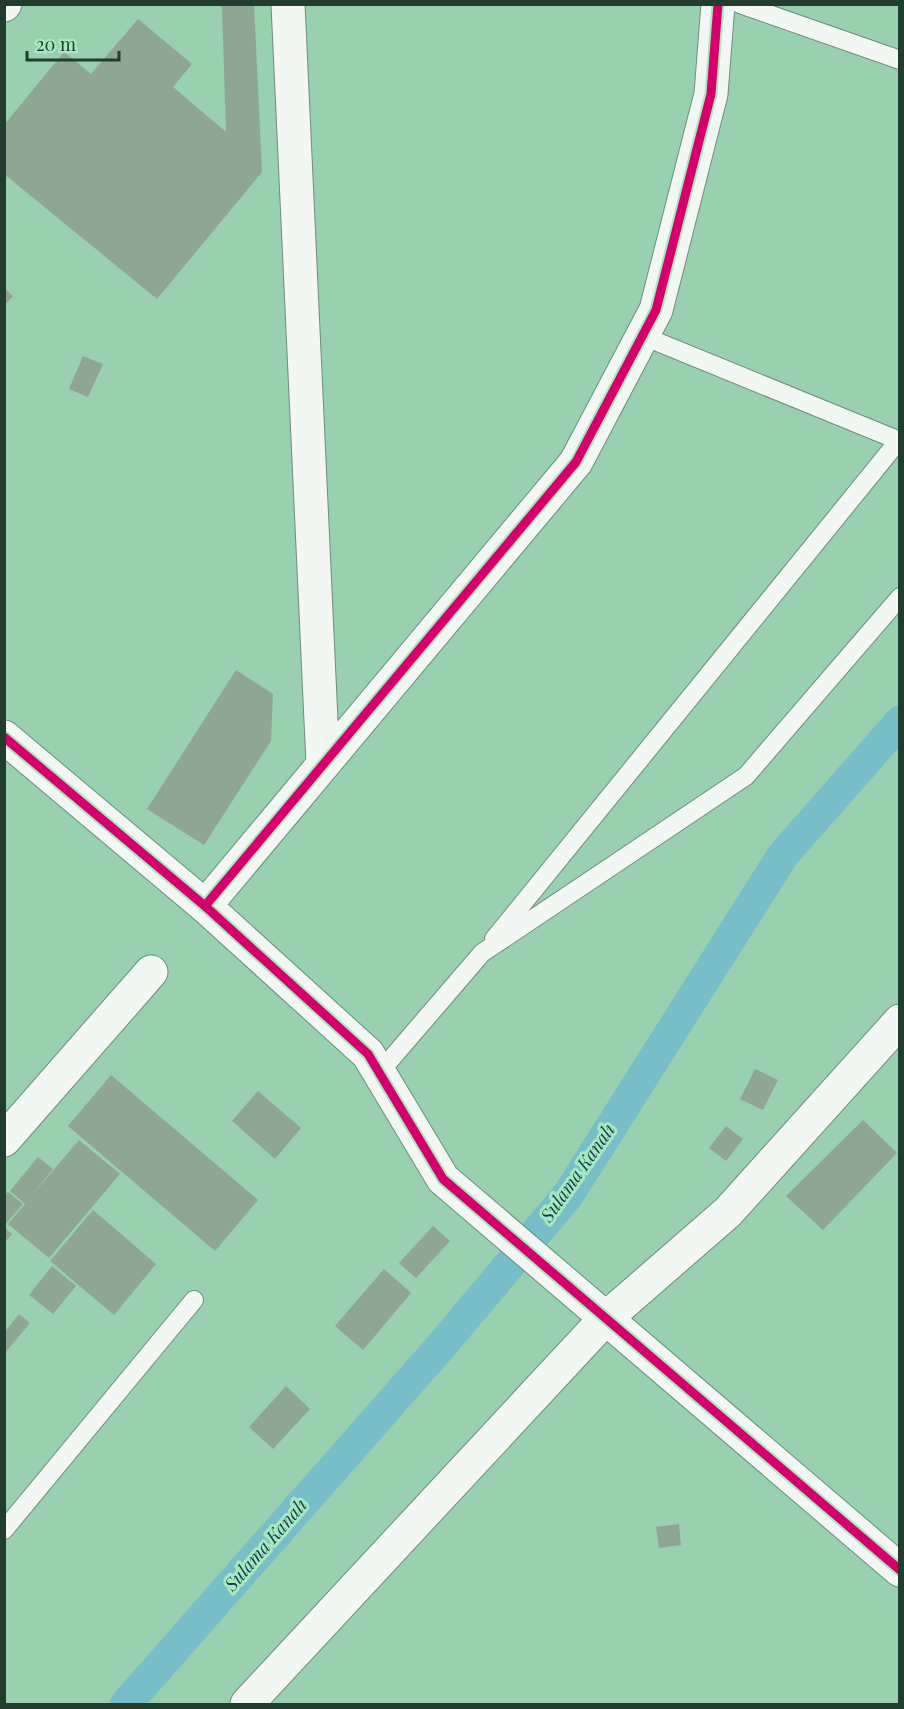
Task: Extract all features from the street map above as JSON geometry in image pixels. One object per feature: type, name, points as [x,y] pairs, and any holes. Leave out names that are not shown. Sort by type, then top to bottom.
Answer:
[{"type":"street","points":[[288,4],[323,764]]},
{"type":"street","points":[[205,906],[576,462],[656,310],[711,94],[718,4]]},
{"type":"street","points":[[4,737],[205,906],[368,1054],[443,1179],[900,1570]]},
{"type":"street","points":[[4,1140],[151,972]]},
{"type":"street","points":[[247,1704],[605,1319],[728,1212],[900,1021]]},
{"type":"lane","points":[[740,4],[900,60]]},
{"type":"lane","points":[[379,1073],[482,954],[899,440],[643,336]]},
{"type":"lane","points":[[482,954],[746,776],[900,597]]},
{"type":"lane","points":[[4,1530],[194,1300]]},
{"type":"shaded area","points":[[5,5],[899,5],[899,1704],[5,1704]]},
{"type":"building","points":[[219,4],[254,4],[262,172],[157,299],[4,174],[4,125],[64,52],[91,74],[138,19],[192,64],[173,87],[226,132],[222,7]]},
{"type":"building","points":[[4,288],[13,296],[4,306]]},
{"type":"building","points":[[83,356],[103,364],[88,397],[69,389]]},
{"type":"building","points":[[236,670],[273,694],[271,741],[204,845],[147,809]]},
{"type":"building","points":[[755,1069],[778,1080],[763,1110],[740,1099]]},
{"type":"building","points":[[111,1075],[258,1200],[215,1251],[68,1126]]},
{"type":"building","points":[[258,1091],[301,1128],[275,1159],[232,1121]]},
{"type":"building","points":[[863,1120],[897,1153],[823,1230],[786,1196]]},
{"type":"building","points":[[726,1126],[743,1139],[726,1161],[709,1148]]},
{"type":"building","points":[[79,1140],[120,1174],[49,1258],[8,1224],[25,1204],[10,1191],[38,1157],[53,1169],[27,1201]]},
{"type":"building","points":[[8,1192],[23,1204],[4,1226],[4,1196]]},
{"type":"building","points":[[93,1210],[156,1264],[114,1315],[50,1261]]},
{"type":"building","points":[[433,1226],[450,1241],[416,1278],[399,1263]]},
{"type":"building","points":[[4,1227],[12,1234],[4,1243]]},
{"type":"building","points":[[52,1266],[76,1286],[53,1314],[29,1295]]},
{"type":"building","points":[[384,1269],[411,1293],[363,1350],[335,1326]]},
{"type":"building","points":[[19,1314],[30,1323],[4,1354],[4,1333]]},
{"type":"building","points":[[286,1386],[310,1409],[273,1449],[249,1427]]},
{"type":"building","points":[[679,1524],[681,1545],[659,1548],[656,1527]]},
{"type":"waterway","name":"Sulama Kanalı","points":[[126,1704],[442,1345],[568,1195],[783,855],[900,722]]},
{"type":"cycle path","points":[[205,906],[576,462],[656,310],[711,94],[718,4]]},
{"type":"cycle path","points":[[4,737],[205,906],[368,1054],[443,1179],[900,1570]]}]
